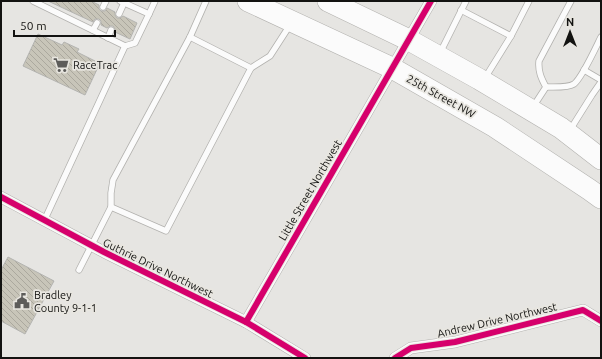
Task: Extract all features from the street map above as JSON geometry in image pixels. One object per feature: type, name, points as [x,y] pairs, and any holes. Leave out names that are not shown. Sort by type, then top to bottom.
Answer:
[{"type":"highway","name":"25th Street NW","points":[[248,1],[392,68],[495,127],[601,198]]},
{"type":"highway","points":[[328,1],[409,40],[483,81],[561,128],[601,159]]},
{"type":"street","name":"Little Street Northwest","points":[[246,322],[431,1]]},
{"type":"street","name":"Guthrie Drive Northwest","points":[[1,198],[91,246],[246,322],[305,358]]},
{"type":"street","name":"Andrew Drive Northwest","points":[[395,358],[411,348],[456,342],[583,310],[601,320]]},
{"type":"lane","points":[[33,1],[126,46],[135,43],[155,1]]},
{"type":"lane","points":[[79,270],[111,207],[110,193],[113,180],[190,37],[206,1]]},
{"type":"lane","points":[[438,56],[466,1]]},
{"type":"lane","points":[[483,81],[529,1]]},
{"type":"lane","points":[[546,87],[540,76],[538,68],[539,61],[571,1]]},
{"type":"lane","points":[[49,9],[51,2]]},
{"type":"lane","points":[[119,14],[122,2],[149,14]]},
{"type":"lane","points":[[63,16],[66,9]]},
{"type":"lane","points":[[461,10],[510,36]]},
{"type":"lane","points":[[78,23],[80,16]]},
{"type":"lane","points":[[111,207],[166,231],[250,68],[270,56],[292,21]]},
{"type":"lane","points":[[93,30],[97,23]]},
{"type":"lane","points":[[108,38],[111,30]]},
{"type":"lane","points":[[190,37],[250,68]]},
{"type":"lane","points":[[546,87],[574,84],[582,74],[601,37]]},
{"type":"lane","points":[[44,221],[126,46]]},
{"type":"lane","points":[[568,134],[601,81],[584,70]]},
{"type":"lane","points":[[531,110],[546,87]]},
{"type":"building","name":"RaceTrac","points":[[48,1],[91,1],[99,5],[99,9],[101,11],[105,11],[107,8],[115,12],[117,18],[123,16],[137,23],[130,39],[115,32],[113,26],[107,28],[101,25],[101,21],[99,19],[95,19],[93,22]]},
{"type":"building","name":"RaceTrac","points":[[38,34],[62,45],[64,42],[79,49],[77,52],[95,61],[99,65],[85,95],[23,66]]},
{"type":"building","name":"Bradley County 9-1-1","points":[[8,257],[54,281],[25,334],[1,321],[1,270]]},
{"type":"cycle path","points":[[246,322],[431,1]]},
{"type":"cycle path","points":[[1,197],[104,252],[246,322],[305,358]]},
{"type":"cycle path","points":[[395,358],[411,348],[455,342],[583,310],[601,321]]},
{"type":"place","name":"RaceTrac","points":[[61,65]]},
{"type":"place","name":"Bradley County 9-1-1","points":[[22,301]]}]
